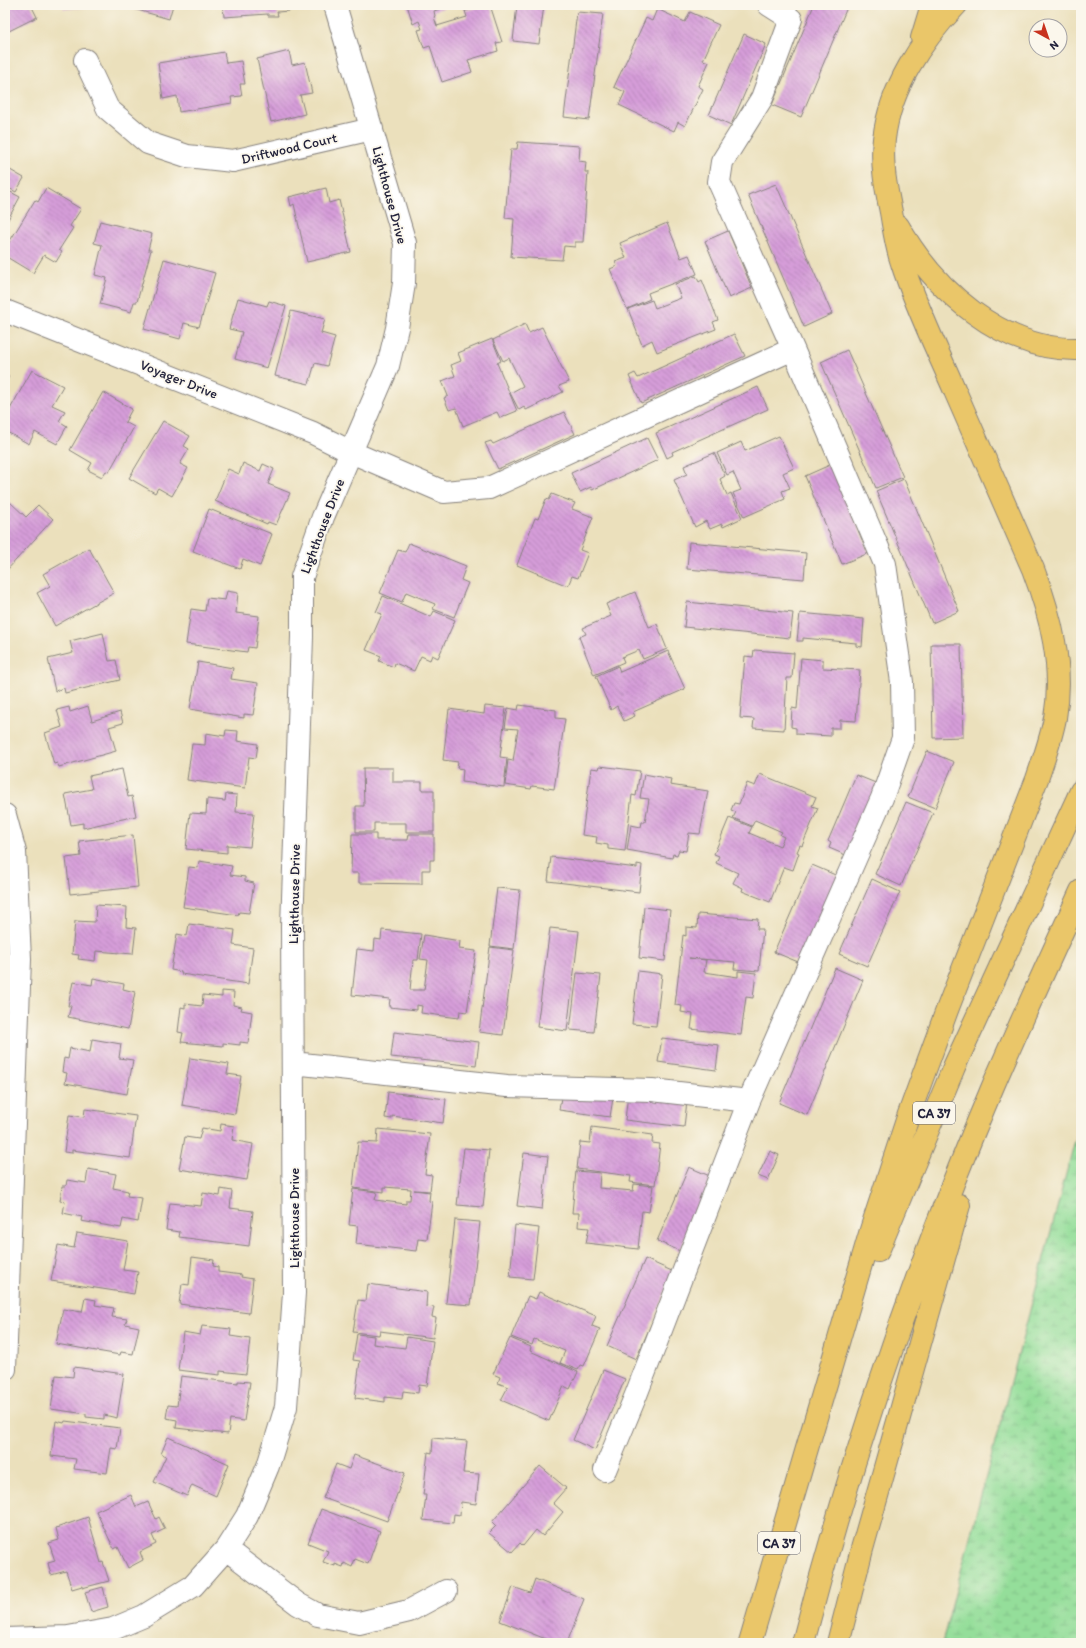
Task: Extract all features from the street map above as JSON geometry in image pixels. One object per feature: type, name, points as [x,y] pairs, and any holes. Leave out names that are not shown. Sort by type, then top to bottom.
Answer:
[{"type":"highway","points":[[809,1444],[871,1230],[909,1114],[947,1010],[1048,748],[1055,717],[1057,685],[1056,658],[1052,626],[1044,597],[912,290],[896,240],[886,188],[883,163],[884,139],[889,114],[898,90],[921,40],[932,5]]},
{"type":"highway","points":[[909,67],[926,41],[956,5]]},
{"type":"highway","points":[[891,213],[904,236],[930,272],[953,297],[973,313],[996,327],[1019,337],[1044,345],[1081,349]]},
{"type":"highway","name":"CA 37","points":[[750,1643],[809,1444],[867,1279],[954,1067],[1081,791]]},
{"type":"highway","points":[[803,1643],[855,1459],[883,1373],[932,1241],[993,1087],[1081,891]]},
{"type":"highway","points":[[838,1643],[862,1549],[993,1087]]},
{"type":"street","name":"Lighthouse Drive","points":[[5,1639],[68,1637],[113,1629],[136,1620],[193,1586],[226,1549],[247,1516],[268,1466],[286,1407],[294,1293],[292,927],[302,637],[302,577],[323,517],[388,366],[397,328],[404,283],[405,243],[335,5]]},
{"type":"street","points":[[605,1470],[636,1395],[749,1101],[882,798],[903,738],[902,682],[885,564],[794,349],[719,182],[722,162],[762,98],[794,12],[769,5]]},
{"type":"street","name":"Driftwood Court","points":[[85,60],[108,109],[148,143],[187,156],[234,161],[372,129]]},
{"type":"street","name":"Voyager Drive","points":[[5,311],[32,320],[313,433],[351,452],[444,492],[490,488],[794,349]]},
{"type":"street","points":[[5,815],[15,852],[20,958],[5,1369]]},
{"type":"street","points":[[293,1063],[507,1086],[652,1090],[749,1101]]},
{"type":"street","points":[[226,1549],[298,1604],[318,1615],[359,1623],[409,1611],[446,1591]]},
{"type":"green space","points":[[1081,1129],[1081,1643],[942,1643],[1074,1144]]},
{"type":"building","points":[[5,5],[31,5],[37,17],[5,33]]},
{"type":"building","points":[[64,5],[97,5],[97,6],[64,9]]},
{"type":"building","points":[[135,5],[173,5],[169,19],[134,9]]},
{"type":"building","points":[[223,5],[289,5],[289,11],[277,12],[278,16],[268,16],[268,14],[224,17]]},
{"type":"building","points":[[407,5],[451,5],[434,11],[437,26],[467,17],[465,11],[490,5],[502,42],[496,43],[498,51],[468,60],[472,72],[442,82],[430,46],[424,48],[418,30],[422,29],[419,21],[413,24]]},
{"type":"building","points":[[463,5],[479,5],[464,10]]},
{"type":"building","points":[[517,5],[544,5],[539,44],[513,41]]},
{"type":"building","points":[[814,5],[848,5],[801,117],[772,105]]},
{"type":"building","points":[[657,9],[685,22],[690,12],[719,25],[703,60],[709,62],[698,86],[703,89],[685,126],[678,122],[674,131],[619,105],[625,92],[614,87],[646,18],[652,21]]},
{"type":"building","points":[[577,12],[603,14],[589,120],[564,117]]},
{"type":"building","points":[[744,34],[766,44],[731,125],[709,115]]},
{"type":"building","points":[[289,51],[292,65],[305,62],[312,93],[300,95],[305,114],[271,122],[257,59]]},
{"type":"building","points":[[224,52],[226,63],[241,61],[245,84],[240,84],[242,96],[231,97],[232,103],[179,112],[177,96],[163,99],[158,63]]},
{"type":"building","points":[[518,142],[580,146],[579,161],[586,162],[585,172],[588,172],[583,242],[575,242],[575,247],[564,246],[562,260],[511,257],[514,219],[505,218],[511,149],[517,149]]},
{"type":"building","points":[[5,167],[24,178],[16,192],[5,186]]},
{"type":"building","points":[[776,184],[832,314],[804,327],[748,195]]},
{"type":"building","points":[[46,188],[81,209],[70,226],[73,228],[59,250],[62,252],[56,262],[44,255],[33,273],[5,256],[5,249],[35,200],[38,202]]},
{"type":"building","points":[[326,188],[329,203],[339,200],[351,252],[307,262],[294,204],[291,206],[289,197]]},
{"type":"building","points":[[5,189],[20,197],[5,225]]},
{"type":"building","points":[[100,221],[152,234],[148,250],[151,250],[137,302],[134,302],[131,312],[100,304],[107,278],[95,275],[102,245],[94,243]]},
{"type":"building","points":[[667,223],[681,258],[689,255],[697,274],[648,293],[650,299],[627,309],[610,269],[617,266],[615,262],[626,258],[620,243]]},
{"type":"building","points":[[728,231],[752,288],[729,298],[705,241]]},
{"type":"building","points":[[164,259],[215,273],[199,327],[184,323],[180,339],[144,329]]},
{"type":"building","points":[[696,276],[699,282],[702,280],[718,320],[713,322],[716,329],[657,352],[652,340],[642,345],[628,309],[652,300],[655,308],[681,298],[675,284]]},
{"type":"building","points":[[238,298],[267,306],[269,301],[286,306],[267,368],[235,359],[242,332],[229,329]]},
{"type":"building","points":[[291,311],[325,319],[321,333],[335,337],[327,366],[315,363],[309,384],[275,376]]},
{"type":"building","points":[[525,324],[529,333],[542,327],[569,382],[559,386],[563,392],[526,410],[524,407],[519,410],[510,393],[523,386],[509,358],[503,361],[493,340]]},
{"type":"building","points":[[734,334],[745,356],[641,403],[629,376],[635,373],[638,378]]},
{"type":"building","points":[[492,339],[501,361],[497,363],[517,411],[500,418],[497,412],[463,426],[456,408],[449,410],[444,398],[448,396],[442,381],[455,376],[451,365],[461,361],[458,353]]},
{"type":"building","points":[[847,350],[903,477],[876,488],[821,362]]},
{"type":"building","points":[[32,370],[63,386],[52,405],[65,411],[59,421],[67,426],[57,444],[35,432],[29,444],[5,431],[5,418]]},
{"type":"building","points":[[5,374],[9,376],[5,384]]},
{"type":"building","points":[[758,387],[768,409],[672,452],[673,455],[667,458],[656,433]]},
{"type":"building","points":[[103,392],[132,409],[125,422],[134,427],[109,472],[106,471],[102,477],[88,470],[92,463],[70,450]]},
{"type":"building","points":[[564,412],[575,434],[498,469],[485,443],[491,441],[493,444]]},
{"type":"building","points":[[163,421],[190,436],[184,446],[189,449],[180,464],[188,468],[172,496],[158,488],[155,493],[129,478]]},
{"type":"building","points":[[779,436],[794,468],[783,473],[790,488],[782,491],[785,499],[744,517],[733,493],[741,490],[733,472],[727,475],[717,453],[741,442],[745,451]]},
{"type":"building","points":[[647,438],[658,460],[592,490],[591,487],[580,492],[571,473]]},
{"type":"building","points":[[714,453],[725,476],[720,479],[727,495],[731,493],[742,518],[723,527],[722,524],[710,529],[706,521],[695,527],[674,480],[687,474],[684,466]]},
{"type":"building","points":[[243,463],[260,471],[263,464],[274,469],[268,484],[290,493],[276,525],[268,522],[267,524],[215,501],[228,469],[239,474]]},
{"type":"building","points":[[832,464],[869,553],[842,564],[805,476]]},
{"type":"building","points":[[904,479],[959,611],[932,623],[876,491]]},
{"type":"building","points":[[552,494],[575,503],[572,509],[593,517],[580,550],[588,553],[578,578],[572,576],[568,586],[517,565],[535,518],[538,519],[546,499],[549,500]]},
{"type":"building","points":[[10,502],[26,517],[38,505],[53,519],[7,570],[5,568],[5,507]]},
{"type":"building","points":[[209,509],[272,534],[260,566],[243,559],[240,569],[193,551]]},
{"type":"building","points":[[689,542],[806,553],[804,579],[687,569]]},
{"type":"building","points":[[409,543],[466,566],[461,580],[468,583],[454,617],[433,609],[435,604],[406,592],[402,602],[380,593],[398,550],[405,552]]},
{"type":"building","points":[[89,548],[114,593],[55,626],[37,593],[50,586],[43,574]]},
{"type":"building","points":[[227,591],[238,593],[236,613],[259,616],[255,648],[248,647],[247,652],[186,644],[191,609],[205,611],[207,598],[225,600]]},
{"type":"building","points":[[635,592],[649,627],[657,624],[667,649],[643,659],[639,650],[622,657],[624,662],[594,675],[579,637],[586,634],[583,628],[611,616],[606,604]]},
{"type":"building","points":[[383,596],[431,617],[434,611],[455,620],[438,658],[432,655],[430,660],[421,656],[414,671],[395,663],[394,667],[379,661],[381,656],[366,650],[382,614],[376,612]]},
{"type":"building","points":[[687,602],[793,613],[790,638],[684,627]]},
{"type":"building","points":[[800,613],[864,619],[862,647],[856,646],[856,643],[803,638],[803,641],[797,641]]},
{"type":"building","points":[[103,633],[109,661],[116,660],[120,680],[65,693],[64,688],[55,691],[48,659],[73,653],[70,641]]},
{"type":"building","points":[[931,644],[961,644],[963,737],[933,738]]},
{"type":"building","points":[[754,650],[794,653],[792,678],[787,678],[784,730],[753,728],[754,719],[740,718],[745,656],[753,657]]},
{"type":"building","points":[[668,651],[685,689],[633,712],[635,716],[624,721],[617,706],[611,710],[596,676],[618,666],[620,672]]},
{"type":"building","points":[[801,658],[823,660],[823,668],[860,670],[856,721],[840,720],[840,728],[831,728],[831,736],[796,734],[796,728],[791,727],[792,708],[797,709]]},
{"type":"building","points":[[198,662],[233,668],[231,679],[258,683],[253,715],[244,714],[244,718],[190,709]]},
{"type":"building","points":[[519,705],[556,710],[556,718],[565,719],[554,789],[532,786],[531,789],[505,785],[508,760],[513,761],[518,729],[505,728],[508,708],[518,710]]},
{"type":"building","points":[[88,706],[92,721],[120,712],[123,723],[109,727],[116,751],[59,767],[57,763],[54,764],[45,733],[62,727],[57,710],[69,707],[70,712]]},
{"type":"building","points":[[485,706],[506,708],[500,757],[507,758],[504,787],[462,782],[463,769],[457,768],[458,762],[443,760],[449,709],[484,714]]},
{"type":"building","points":[[226,730],[238,731],[237,741],[258,744],[256,758],[249,757],[245,788],[187,780],[192,744],[205,745],[206,733],[225,736]]},
{"type":"building","points":[[927,751],[954,762],[935,808],[908,797]]},
{"type":"building","points":[[600,766],[640,771],[636,796],[632,795],[625,851],[608,849],[608,845],[596,843],[597,837],[582,835],[591,768],[599,769]]},
{"type":"building","points":[[363,768],[393,768],[393,782],[422,782],[422,790],[434,790],[434,832],[406,832],[406,823],[374,823],[374,832],[356,832],[356,806],[364,806]]},
{"type":"building","points":[[122,769],[128,797],[132,796],[136,816],[83,828],[83,823],[71,825],[65,794],[92,789],[89,776]]},
{"type":"building","points":[[644,774],[671,779],[670,785],[708,791],[700,834],[689,833],[686,851],[679,850],[677,855],[673,854],[672,858],[627,850],[631,825],[641,827],[642,822],[645,822],[649,799],[640,798]]},
{"type":"building","points":[[760,774],[816,797],[812,806],[818,808],[802,846],[800,845],[797,852],[799,853],[793,870],[784,867],[770,902],[742,891],[743,888],[733,883],[738,873],[716,863],[719,856],[714,854],[729,818],[752,827],[749,833],[780,846],[784,837],[780,835],[782,832],[755,820],[752,826],[733,818],[736,812],[731,810],[734,803],[739,804],[747,783],[755,786]]},
{"type":"building","points":[[856,775],[878,784],[848,856],[829,848],[831,843],[828,841]]},
{"type":"building","points":[[226,794],[237,795],[236,812],[254,813],[250,847],[227,845],[227,853],[186,849],[190,813],[206,814],[207,799],[225,801]]},
{"type":"building","points":[[906,802],[933,813],[901,886],[875,874]]},
{"type":"building","points":[[352,834],[376,834],[376,840],[408,840],[409,834],[434,834],[434,860],[430,860],[430,870],[422,870],[422,884],[359,883],[359,873],[351,873]]},
{"type":"building","points":[[133,835],[138,887],[70,894],[66,858],[81,856],[79,841]]},
{"type":"building","points":[[551,857],[637,868],[637,864],[642,865],[639,892],[548,881]]},
{"type":"building","points":[[199,861],[232,866],[230,875],[245,877],[245,881],[254,883],[249,913],[239,912],[238,915],[183,907],[189,867],[198,868]]},
{"type":"building","points":[[812,865],[840,877],[803,964],[774,952]]},
{"type":"building","points":[[872,879],[900,892],[867,966],[839,954]]},
{"type":"building","points":[[497,888],[520,890],[514,949],[490,946]]},
{"type":"building","points":[[96,905],[127,907],[126,927],[136,928],[133,954],[96,951],[95,961],[78,959],[79,955],[72,954],[75,921],[95,922]]},
{"type":"building","points":[[644,907],[670,910],[665,961],[639,958]]},
{"type":"building","points":[[698,914],[758,919],[757,929],[763,929],[759,971],[734,969],[735,962],[689,958],[706,960],[704,972],[738,977],[738,971],[756,973],[753,998],[746,997],[741,1035],[691,1029],[693,1014],[681,1012],[682,1006],[675,1005],[683,935],[686,936],[686,927],[697,928]]},
{"type":"building","points":[[189,924],[235,930],[233,945],[253,948],[248,984],[181,974],[182,972],[171,970],[177,934],[187,936]]},
{"type":"building","points":[[550,928],[579,931],[567,1031],[537,1027]]},
{"type":"building","points":[[382,930],[421,934],[418,960],[413,960],[410,990],[424,990],[428,960],[420,959],[424,935],[460,941],[459,949],[476,951],[467,1012],[460,1011],[459,1018],[421,1013],[422,1006],[417,1005],[417,1010],[389,1007],[390,999],[352,995],[357,949],[374,951],[375,939],[381,940]]},
{"type":"building","points":[[490,947],[514,950],[503,1035],[479,1032]]},
{"type":"building","points":[[835,968],[863,980],[807,1115],[779,1103]]},
{"type":"building","points":[[638,971],[662,974],[656,1026],[632,1024]]},
{"type":"building","points":[[577,973],[601,975],[594,1032],[570,1030]]},
{"type":"building","points":[[93,978],[124,984],[123,989],[135,992],[128,1029],[68,1017],[71,1006],[68,1006],[73,982],[92,985]]},
{"type":"building","points":[[222,991],[234,992],[233,1005],[242,1007],[241,1010],[252,1012],[248,1043],[240,1042],[240,1045],[223,1043],[223,1046],[181,1042],[183,1033],[178,1032],[181,1007],[185,1008],[185,1004],[202,1006],[203,995],[222,997]]},
{"type":"building","points":[[394,1032],[479,1042],[476,1066],[391,1057]]},
{"type":"building","points":[[662,1038],[719,1045],[716,1070],[658,1062]]},
{"type":"building","points":[[92,1039],[121,1044],[119,1058],[133,1060],[127,1094],[65,1083],[67,1073],[62,1072],[64,1058],[68,1059],[70,1048],[90,1052]]},
{"type":"building","points":[[190,1058],[229,1064],[227,1074],[241,1076],[235,1114],[182,1105]]},
{"type":"building","points":[[563,1085],[614,1092],[610,1117],[559,1110]]},
{"type":"building","points":[[388,1092],[446,1099],[443,1123],[392,1116],[392,1119],[385,1118]]},
{"type":"building","points":[[628,1094],[687,1101],[684,1127],[625,1120]]},
{"type":"building","points":[[85,1109],[136,1116],[130,1158],[72,1150],[72,1153],[64,1152],[69,1115],[84,1117]]},
{"type":"building","points":[[221,1124],[234,1126],[232,1140],[253,1144],[247,1180],[179,1169],[185,1137],[199,1139],[202,1128],[220,1131]]},
{"type":"building","points":[[592,1127],[653,1135],[652,1143],[660,1144],[655,1185],[630,1182],[631,1176],[577,1169],[580,1142],[590,1143]]},
{"type":"building","points":[[378,1129],[430,1134],[425,1174],[432,1175],[430,1191],[414,1190],[430,1192],[429,1201],[432,1202],[427,1240],[418,1239],[416,1251],[356,1244],[358,1226],[349,1225],[353,1189],[377,1192],[375,1200],[406,1204],[406,1200],[410,1200],[411,1189],[384,1187],[384,1192],[353,1188],[358,1142],[377,1143]]},
{"type":"building","points":[[464,1148],[489,1150],[483,1207],[457,1205]]},
{"type":"building","points":[[770,1151],[779,1155],[768,1180],[758,1176]]},
{"type":"building","points":[[524,1153],[548,1156],[542,1209],[517,1206]]},
{"type":"building","points":[[689,1167],[712,1177],[680,1251],[657,1241]]},
{"type":"building","points":[[88,1169],[116,1174],[113,1188],[128,1191],[127,1196],[142,1198],[138,1222],[123,1219],[121,1228],[81,1221],[82,1217],[63,1213],[65,1202],[60,1201],[62,1186],[66,1186],[67,1180],[86,1183]]},
{"type":"building","points":[[576,1171],[600,1173],[599,1188],[633,1191],[634,1184],[653,1186],[649,1212],[642,1211],[638,1249],[586,1243],[589,1228],[578,1227],[579,1213],[572,1213]]},
{"type":"building","points":[[221,1189],[232,1191],[230,1208],[253,1211],[249,1246],[179,1237],[180,1232],[166,1230],[170,1203],[201,1206],[203,1193],[220,1196]]},
{"type":"building","points":[[455,1220],[480,1222],[471,1305],[446,1303]]},
{"type":"building","points":[[515,1225],[539,1228],[533,1279],[510,1277]]},
{"type":"building","points":[[77,1233],[128,1241],[123,1270],[138,1272],[134,1294],[51,1281],[58,1245],[74,1248]]},
{"type":"building","points":[[192,1257],[214,1260],[213,1266],[218,1267],[218,1272],[242,1275],[241,1277],[253,1279],[249,1313],[179,1304],[182,1284],[189,1285]]},
{"type":"building","points":[[645,1259],[674,1272],[636,1359],[607,1346]]},
{"type":"building","points":[[368,1284],[427,1292],[426,1306],[434,1307],[432,1317],[436,1318],[433,1338],[380,1331],[379,1335],[353,1332],[358,1300],[366,1301]]},
{"type":"building","points":[[539,1292],[596,1316],[592,1326],[600,1329],[584,1366],[581,1365],[578,1370],[560,1363],[565,1351],[534,1339],[532,1345],[511,1337],[528,1296],[536,1299]]},
{"type":"building","points":[[85,1298],[96,1300],[95,1305],[114,1308],[112,1317],[127,1319],[125,1324],[139,1327],[133,1354],[121,1352],[120,1355],[56,1344],[63,1309],[82,1312]]},
{"type":"building","points":[[202,1326],[231,1329],[230,1336],[250,1339],[246,1374],[220,1371],[220,1375],[178,1370],[183,1332],[200,1335]]},
{"type":"building","points":[[357,1334],[374,1336],[373,1344],[405,1348],[407,1337],[433,1341],[427,1386],[419,1385],[418,1393],[403,1391],[402,1399],[385,1397],[385,1402],[355,1398],[360,1361],[353,1360]]},
{"type":"building","points":[[510,1338],[531,1347],[530,1351],[578,1372],[570,1389],[564,1386],[549,1421],[501,1400],[508,1387],[498,1383],[500,1377],[493,1374]]},
{"type":"building","points":[[74,1367],[124,1374],[117,1418],[104,1415],[104,1419],[86,1417],[86,1414],[51,1409],[56,1375],[73,1377]]},
{"type":"building","points":[[603,1370],[625,1379],[595,1450],[573,1440]]},
{"type":"building","points":[[181,1376],[238,1383],[238,1381],[250,1382],[244,1421],[230,1419],[228,1434],[176,1428],[177,1420],[166,1418],[168,1405],[177,1406]]},
{"type":"building","points":[[56,1421],[120,1428],[117,1449],[111,1448],[107,1473],[74,1469],[76,1459],[51,1456]]},
{"type":"building","points":[[168,1437],[229,1464],[216,1496],[192,1485],[187,1496],[154,1482],[166,1456],[161,1454]]},
{"type":"building","points":[[433,1438],[467,1441],[463,1473],[479,1474],[476,1504],[461,1502],[460,1515],[454,1514],[453,1523],[423,1520],[426,1495],[423,1495],[428,1452],[432,1453]]},
{"type":"building","points":[[354,1455],[405,1473],[387,1521],[323,1498],[336,1464],[349,1469]]},
{"type":"building","points":[[540,1466],[566,1488],[553,1503],[563,1512],[543,1536],[536,1530],[523,1546],[520,1543],[512,1552],[489,1533],[496,1526],[492,1522]]},
{"type":"building","points":[[131,1495],[136,1507],[148,1502],[156,1519],[159,1517],[165,1529],[152,1535],[156,1544],[140,1552],[143,1560],[128,1568],[118,1547],[114,1549],[96,1511]]},
{"type":"building","points":[[321,1509],[380,1531],[368,1564],[355,1559],[352,1567],[344,1563],[343,1567],[323,1562],[328,1551],[308,1543]]},
{"type":"building","points":[[88,1517],[101,1563],[103,1562],[109,1581],[72,1589],[66,1571],[51,1575],[48,1563],[55,1561],[49,1543],[59,1540],[56,1528]]},
{"type":"building","points":[[535,1579],[584,1599],[567,1643],[556,1643],[500,1621],[513,1587],[530,1593]]},
{"type":"building","points":[[103,1587],[108,1607],[91,1612],[85,1592]]}]
